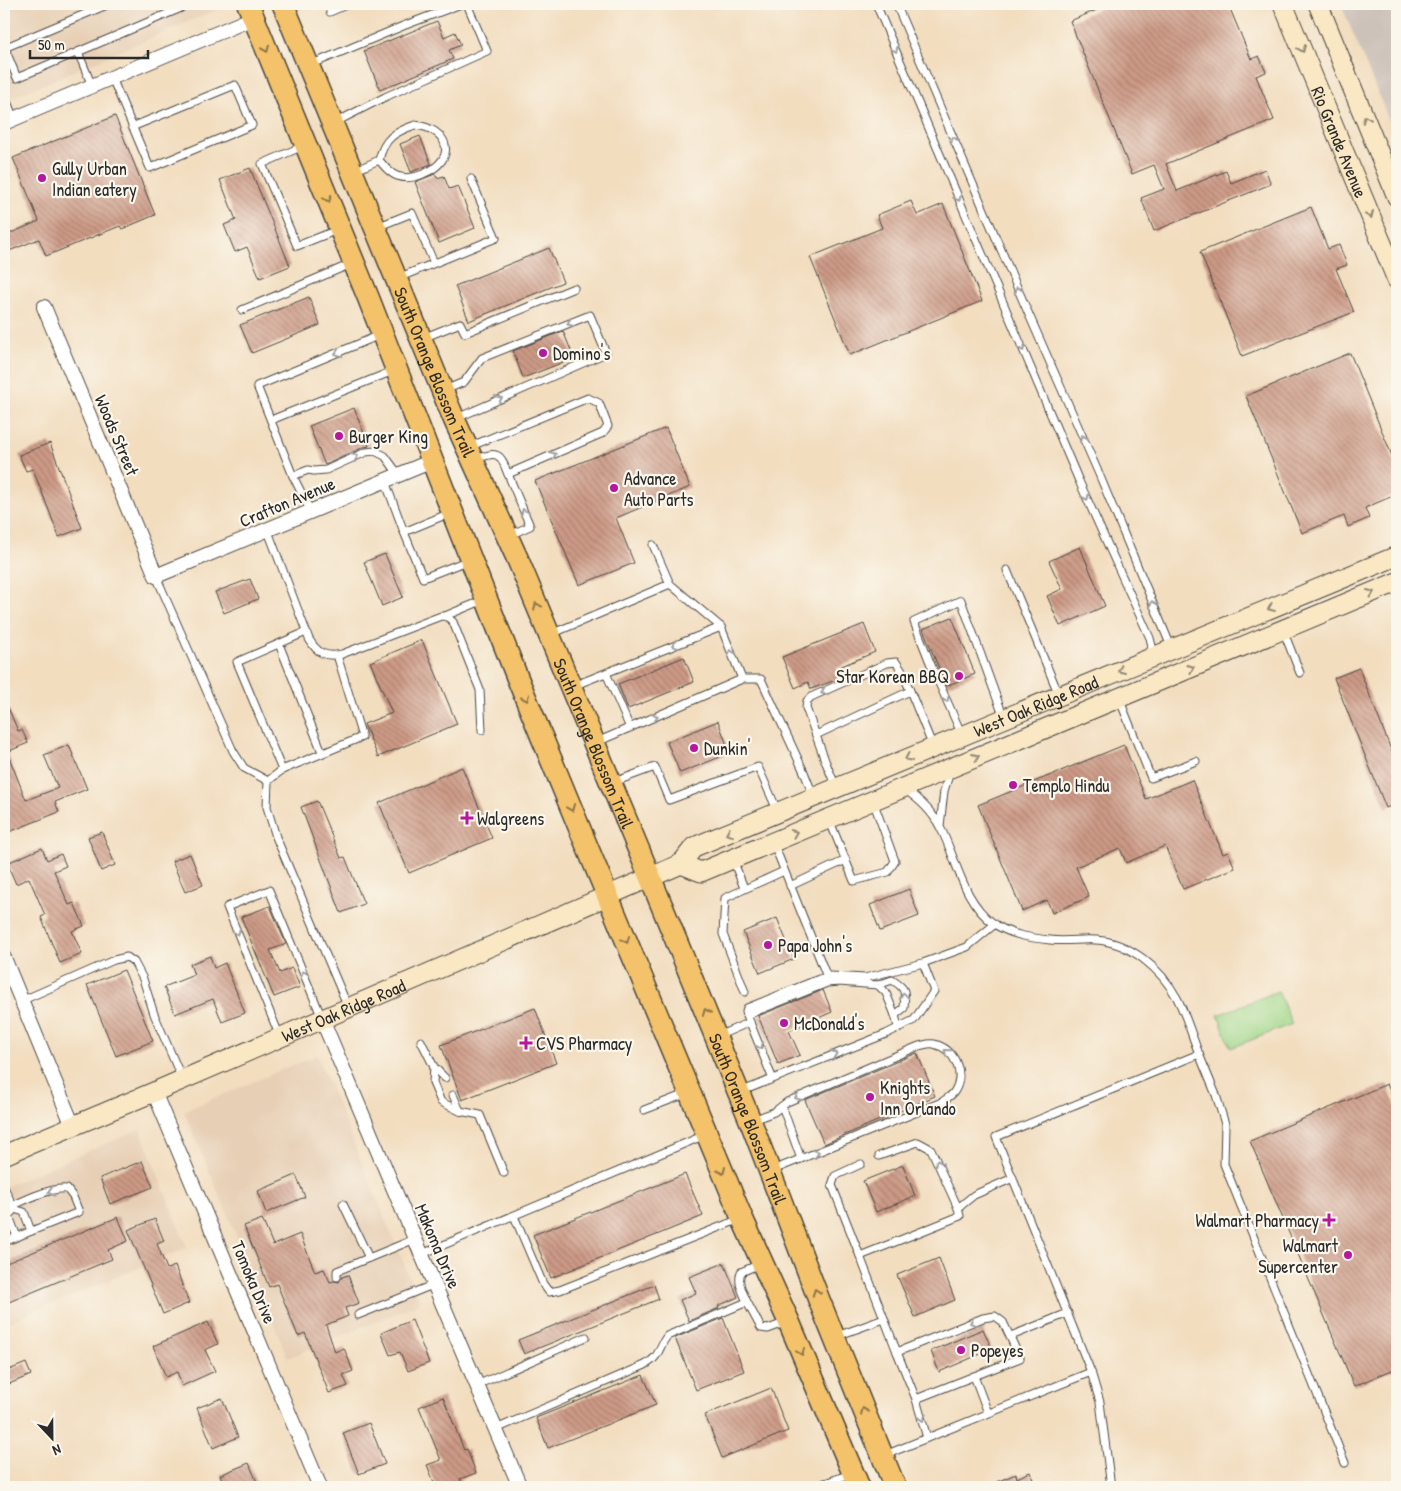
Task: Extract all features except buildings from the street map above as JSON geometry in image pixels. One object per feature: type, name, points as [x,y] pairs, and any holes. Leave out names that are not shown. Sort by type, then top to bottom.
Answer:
[{"type":"main road","name":"South Orange Blossom Trail","points":[[283,4],[395,279],[454,419],[507,536],[650,876],[751,1121],[834,1337],[895,1487]]},
{"type":"main road","name":"South Orange Blossom Trail","points":[[251,11],[607,895],[742,1218],[789,1322],[856,1480]]},
{"type":"main road","points":[[251,11],[283,23],[294,32]]},
{"type":"street","name":"Rio Grande Avenue","points":[[1283,4],[1397,280]]},
{"type":"street","name":"Rio Grande Avenue","points":[[1318,4],[1397,197]]},
{"type":"street","points":[[9,121],[112,78],[251,11]]},
{"type":"street","points":[[1350,165],[1379,152]]},
{"type":"street","name":"Woods Street","points":[[44,307],[156,576]]},
{"type":"street","name":"Crafton Avenue","points":[[156,576],[432,461]]},
{"type":"street","name":"West Oak Ridge Road","points":[[4,1155],[681,864],[694,847],[1397,556]]},
{"type":"street","points":[[1283,629],[1281,623],[1288,615],[1352,587],[1368,568]]},
{"type":"street","name":"West Oak Ridge Road","points":[[681,864],[701,872],[1397,582]]},
{"type":"street","points":[[1039,731],[1056,714],[1162,669],[1170,664],[1174,658],[1172,649]]},
{"type":"street","points":[[4,958],[73,1126]]},
{"type":"street","name":"Makoma Drive","points":[[322,1019],[520,1487]]},
{"type":"street","name":"Tomoka Drive","points":[[154,1092],[320,1487]]},
{"type":"lane","points":[[109,4],[4,47],[17,78],[181,8],[182,4]]},
{"type":"lane","points":[[330,12],[348,4]]},
{"type":"lane","points":[[308,66],[461,4]]},
{"type":"lane","points":[[332,124],[385,97],[487,51],[467,4]]},
{"type":"lane","points":[[876,4],[1075,472],[1150,638],[1152,646],[1148,659]]},
{"type":"lane","points":[[896,4],[1172,649]]},
{"type":"lane","points":[[78,52],[92,86]]},
{"type":"lane","points":[[112,78],[132,127],[150,168],[252,125],[236,85],[132,127]]},
{"type":"lane","points":[[4,94],[9,121]]},
{"type":"lane","points":[[415,125],[426,126],[439,134],[444,142],[443,160],[435,169],[408,179],[396,175],[379,160],[382,149],[388,140],[398,131],[415,125]]},
{"type":"lane","points":[[306,145],[262,164],[297,246],[340,229]]},
{"type":"lane","points":[[351,172],[379,160]]},
{"type":"lane","points":[[4,172],[6,177],[4,186]]},
{"type":"lane","points":[[395,279],[496,238],[471,179]]},
{"type":"lane","points":[[374,228],[412,213],[434,263]]},
{"type":"lane","points":[[242,310],[354,263]]},
{"type":"lane","points":[[421,339],[460,323],[465,333],[574,288]]},
{"type":"lane","points":[[443,391],[464,382],[482,358],[590,314],[606,353],[454,419]]},
{"type":"lane","points":[[311,512],[293,476],[257,386],[382,333]]},
{"type":"lane","points":[[271,420],[396,369]]},
{"type":"lane","points":[[470,454],[588,398],[599,403],[608,426],[603,433],[508,474]]},
{"type":"lane","points":[[293,476],[308,470],[326,470],[366,452],[375,451],[384,456],[399,475]]},
{"type":"lane","points":[[470,454],[496,454],[502,460],[530,526],[507,536]]},
{"type":"lane","points":[[385,481],[423,578],[471,559]]},
{"type":"lane","points":[[404,532],[453,512]]},
{"type":"lane","points":[[268,530],[313,647],[330,657],[487,599]]},
{"type":"lane","points":[[653,545],[670,584],[720,627],[742,679]]},
{"type":"lane","points":[[1007,570],[1059,695]]},
{"type":"lane","points":[[156,576],[233,751],[244,768],[268,781]]},
{"type":"lane","points":[[549,635],[670,584]]},
{"type":"lane","points":[[962,736],[914,622],[961,600],[1005,718]]},
{"type":"lane","points":[[445,616],[453,622],[480,690],[482,730]]},
{"type":"lane","points":[[571,687],[720,627]]},
{"type":"lane","points":[[1283,629],[1300,673]]},
{"type":"lane","points":[[282,770],[237,662],[306,632]]},
{"type":"lane","points":[[279,644],[322,752]]},
{"type":"lane","points":[[337,656],[362,737],[282,770],[268,781],[267,807],[276,837],[348,1008]]},
{"type":"lane","points":[[837,788],[806,708],[807,701],[811,697],[887,663],[896,662],[934,747]]},
{"type":"lane","points":[[606,673],[630,728]]},
{"type":"lane","points":[[594,743],[742,679],[761,679],[814,798]]},
{"type":"lane","points":[[816,735],[910,691]]},
{"type":"lane","points":[[1119,698],[1151,778],[1196,761]]},
{"type":"lane","points":[[611,783],[655,767],[669,800],[758,766],[778,813]]},
{"type":"lane","points":[[940,826],[944,791],[952,767]]},
{"type":"lane","points":[[903,788],[922,801],[940,826],[968,894],[985,916],[995,924],[1023,937],[1058,941],[1097,940],[1121,945],[1162,975],[1177,998],[1216,1095],[1225,1124],[1224,1164],[1345,1463]]},
{"type":"lane","points":[[829,819],[854,881],[888,872],[895,861],[873,800]]},
{"type":"lane","points":[[773,842],[826,977]]},
{"type":"lane","points":[[732,859],[744,888]]},
{"type":"lane","points":[[790,886],[846,860]]},
{"type":"lane","points":[[745,992],[723,934],[725,898],[784,871]]},
{"type":"lane","points":[[280,1037],[227,907],[269,890],[322,1019]]},
{"type":"lane","points":[[772,1077],[748,1019],[746,1011],[748,1008],[818,979],[826,977],[865,978],[923,963],[968,947],[995,924]]},
{"type":"lane","points":[[21,1001],[114,960],[127,957],[139,969],[154,1014],[182,1079]]},
{"type":"lane","points":[[739,1092],[772,1077],[886,1034],[914,1020],[934,991],[923,963]]},
{"type":"lane","points":[[716,1037],[748,1019],[827,983],[878,984],[892,980],[905,990],[904,1008],[895,1015]]},
{"type":"lane","points":[[878,984],[886,993],[898,1027]]},
{"type":"lane","points":[[421,1041],[434,1068],[445,1078]]},
{"type":"lane","points":[[751,1121],[774,1112],[787,1102],[919,1046],[932,1044],[940,1046],[957,1061],[958,1084],[953,1094],[942,1102],[770,1171]]},
{"type":"lane","points":[[1111,1487],[1100,1402],[1091,1372],[996,1137],[1199,1054]]},
{"type":"lane","points":[[434,1068],[433,1082],[441,1102],[460,1111],[480,1115],[504,1173]]},
{"type":"lane","points":[[644,1110],[689,1092]]},
{"type":"lane","points":[[453,1095],[460,1111]]},
{"type":"lane","points":[[782,1106],[801,1159]]},
{"type":"lane","points":[[422,1254],[707,1134]]},
{"type":"lane","points":[[860,1256],[960,1216],[932,1149],[918,1142],[879,1156]]},
{"type":"lane","points":[[861,1164],[835,1176],[832,1185],[916,1400],[927,1438]]},
{"type":"lane","points":[[958,1208],[974,1195],[1014,1178]]},
{"type":"lane","points":[[4,1187],[13,1208],[24,1212],[31,1231]]},
{"type":"lane","points":[[4,1210],[62,1189],[67,1189],[73,1197],[79,1212],[4,1242]]},
{"type":"lane","points":[[344,1204],[368,1258]]},
{"type":"lane","points":[[13,1208],[9,1216],[17,1237]]},
{"type":"lane","points":[[514,1216],[543,1284],[549,1292],[560,1290],[633,1263],[742,1218]]},
{"type":"lane","points":[[337,1277],[337,1271],[415,1239]]},
{"type":"lane","points":[[763,1263],[741,1272],[739,1281],[747,1302],[761,1328],[768,1329],[789,1322]]},
{"type":"lane","points":[[358,1315],[434,1284]]},
{"type":"lane","points":[[496,1429],[645,1365],[654,1360],[667,1336],[747,1302]]},
{"type":"lane","points":[[1011,1336],[1068,1313]]},
{"type":"lane","points":[[897,1352],[984,1318],[995,1316],[1003,1322],[1020,1358],[916,1400]]},
{"type":"lane","points":[[834,1337],[884,1319]]},
{"type":"lane","points":[[477,1385],[586,1337]]},
{"type":"lane","points":[[882,1456],[1091,1372]]},
{"type":"lane","points":[[974,1376],[988,1413]]},
{"type":"lane","points":[[814,1487],[856,1480]]},
{"type":"shaded area","points":[[4,4],[219,4],[216,10],[4,101]]},
{"type":"shaded area","points":[[1341,4],[1397,4],[1397,140]]},
{"type":"shaded area","points":[[317,1055],[420,1303],[288,1358],[184,1111]]},
{"type":"shaded area","points":[[140,1129],[187,1248],[4,1324],[4,1187]]},
{"type":"green space","points":[[1278,991],[1292,1024],[1231,1048],[1218,1015]]},
{"type":"place","name":"Gully Urban Indian eatery","points":[[42,178]]},
{"type":"place","name":"Domino's","points":[[543,353]]},
{"type":"place","name":"Burger King","points":[[339,436]]},
{"type":"place","name":"Advance Auto Parts","points":[[614,488]]},
{"type":"place","name":"Star Korean BBQ","points":[[959,676]]},
{"type":"place","name":"Dunkin'","points":[[694,748]]},
{"type":"place","name":"Templo Hindu","points":[[1013,785]]},
{"type":"place","name":"Walgreens","points":[[467,818]]},
{"type":"place","name":"Papa John's","points":[[768,945]]},
{"type":"place","name":"McDonald's","points":[[784,1023]]},
{"type":"place","name":"CVS Pharmacy","points":[[526,1043]]},
{"type":"place","name":"Knights Inn Orlando","points":[[870,1097]]},
{"type":"place","name":"Walmart Pharmacy","points":[[1329,1220]]},
{"type":"place","name":"Walmart Supercenter","points":[[1348,1255]]},
{"type":"place","name":"Popeyes","points":[[961,1350]]}]
